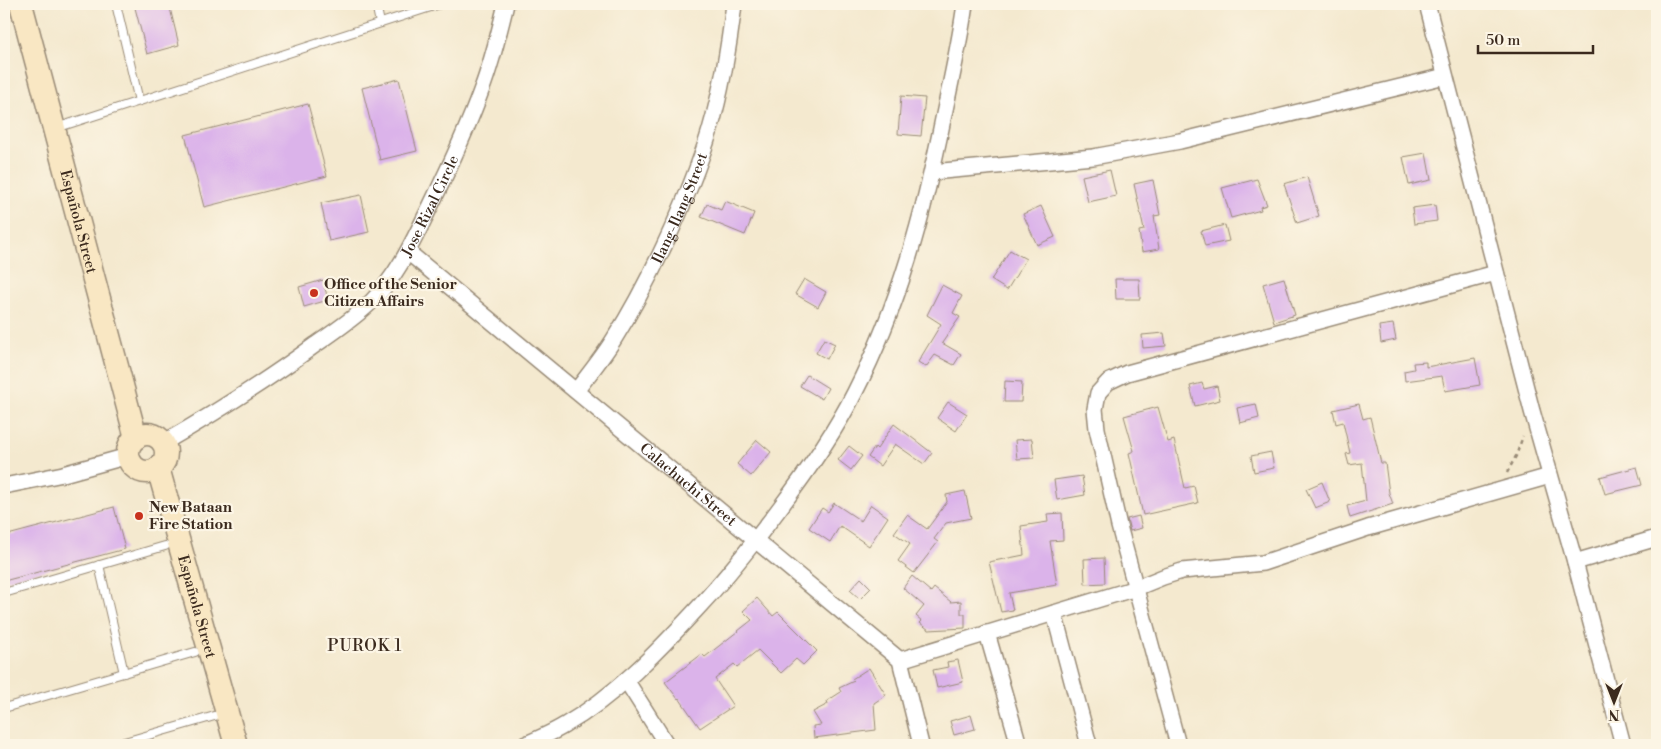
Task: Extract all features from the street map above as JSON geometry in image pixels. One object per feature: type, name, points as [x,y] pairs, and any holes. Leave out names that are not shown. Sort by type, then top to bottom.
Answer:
[{"type":"street","name":"Española Street","points":[[21,4],[60,126],[144,443]]},
{"type":"street","name":"Española Street","points":[[36,4],[60,126]]},
{"type":"street","name":"Jose Rizal Circle","points":[[4,486],[63,474],[213,414],[259,385],[345,324],[372,302],[391,279],[408,252],[464,134],[482,90],[506,4]]},
{"type":"street","name":"Ilang-Ilang Street","points":[[576,391],[613,341],[633,309],[695,176],[710,130],[720,89],[728,51],[734,4]]},
{"type":"street","points":[[524,745],[564,726],[597,704],[626,680],[711,594],[756,540],[813,464],[854,394],[881,338],[900,287],[932,172],[965,4]]},
{"type":"street","points":[[1427,4],[1532,411],[1575,562],[1622,745]]},
{"type":"street","points":[[932,172],[1092,157],[1180,141],[1445,76]]},
{"type":"street","name":"Calachuchi Street","points":[[408,252],[900,660]]},
{"type":"street","points":[[1178,745],[1119,526],[1097,430],[1095,409],[1098,394],[1108,382],[1127,373],[1496,273]]},
{"type":"street","points":[[144,443],[166,454],[162,464],[152,470],[134,467],[144,443]]},
{"type":"street","name":"Española Street","points":[[152,470],[165,546],[196,652],[220,715],[236,745]]},
{"type":"street","name":"Española Street","points":[[152,470],[220,715],[222,745]]},
{"type":"street","points":[[920,745],[900,660],[1136,588],[1163,576],[1182,571],[1263,563],[1368,528],[1550,476]]},
{"type":"street","points":[[1575,562],[1657,538]]},
{"type":"street","points":[[1054,613],[1088,745]]},
{"type":"street","points":[[987,633],[1019,745]]},
{"type":"street","points":[[626,680],[667,745]]},
{"type":"lane","points":[[116,4],[139,102]]},
{"type":"lane","points":[[376,4],[380,23]]},
{"type":"lane","points":[[60,126],[440,4]]},
{"type":"lane","points":[[4,592],[165,546]]},
{"type":"lane","points":[[99,565],[124,673]]},
{"type":"lane","points":[[4,708],[196,652]]},
{"type":"lane","points":[[114,745],[220,715]]},
{"type":"path","points":[[1499,491],[1516,456],[1532,411]]},
{"type":"building","points":[[134,4],[169,4],[179,45],[147,54]]},
{"type":"building","points":[[399,79],[417,151],[380,160],[362,88]]},
{"type":"building","points":[[901,96],[925,98],[921,136],[898,134]]},
{"type":"building","points":[[308,104],[327,176],[204,207],[185,135]]},
{"type":"building","points":[[1426,153],[1431,180],[1409,185],[1403,157]]},
{"type":"building","points":[[1110,170],[1116,196],[1088,202],[1082,176]]},
{"type":"building","points":[[1307,177],[1319,216],[1297,223],[1284,184]]},
{"type":"building","points":[[1257,179],[1267,205],[1260,207],[1261,210],[1231,218],[1222,188]]},
{"type":"building","points":[[1153,180],[1160,215],[1154,216],[1159,249],[1142,252],[1139,231],[1144,230],[1134,184]]},
{"type":"building","points":[[361,195],[369,232],[329,241],[321,203]]},
{"type":"building","points":[[725,201],[754,213],[745,235],[701,217],[707,204],[721,210]]},
{"type":"building","points":[[1435,205],[1437,221],[1414,224],[1412,208]]},
{"type":"building","points":[[1041,206],[1055,237],[1037,245],[1023,214]]},
{"type":"building","points":[[1225,225],[1229,241],[1205,246],[1201,231]]},
{"type":"building","points":[[1010,250],[1026,259],[1007,290],[991,280]]},
{"type":"building","points":[[1284,278],[1295,315],[1274,322],[1263,284]]},
{"type":"building","points":[[804,279],[826,292],[818,307],[795,294]]},
{"type":"building","points":[[1115,279],[1139,279],[1140,299],[1116,299]]},
{"type":"building","name":"Office of the Senior Citizen Affairs","points":[[323,280],[328,300],[304,307],[299,287]]},
{"type":"building","points":[[942,285],[962,296],[953,313],[960,317],[942,343],[961,354],[954,365],[935,355],[926,367],[918,362],[941,324],[927,315]]},
{"type":"building","points":[[1393,324],[1396,340],[1381,343],[1379,326]]},
{"type":"building","points":[[1164,333],[1166,346],[1143,348],[1142,335]]},
{"type":"building","points":[[824,339],[835,344],[827,359],[816,353]]},
{"type":"building","points":[[1475,358],[1480,385],[1445,391],[1442,376],[1405,381],[1404,371],[1414,369],[1413,363],[1426,362],[1426,367]]},
{"type":"building","points":[[807,375],[828,388],[822,399],[800,386]]},
{"type":"building","points":[[1005,381],[1022,382],[1021,402],[1004,402]]},
{"type":"building","points":[[1202,383],[1204,389],[1217,386],[1220,400],[1195,406],[1190,386]]},
{"type":"building","points":[[948,402],[967,414],[956,431],[937,418]]},
{"type":"building","points":[[1256,404],[1259,418],[1240,423],[1237,408]]},
{"type":"building","points":[[1359,404],[1363,419],[1370,417],[1381,463],[1385,463],[1389,493],[1393,504],[1350,518],[1347,506],[1366,501],[1362,463],[1349,465],[1346,454],[1350,453],[1343,422],[1336,424],[1333,410]]},
{"type":"building","points":[[1158,407],[1168,442],[1174,440],[1185,488],[1194,486],[1198,503],[1143,515],[1129,453],[1134,451],[1124,416]]},
{"type":"building","points":[[894,424],[932,453],[924,464],[895,444],[880,466],[868,457],[875,447],[877,449]]},
{"type":"building","points":[[1032,439],[1034,458],[1017,459],[1015,440]]},
{"type":"building","points":[[757,440],[771,452],[751,476],[737,464]]},
{"type":"building","points":[[849,446],[862,456],[851,470],[838,460]]},
{"type":"building","points":[[1271,452],[1274,468],[1254,472],[1251,456]]},
{"type":"building","points":[[1637,467],[1642,485],[1605,494],[1600,477]]},
{"type":"building","points":[[1082,476],[1085,495],[1057,500],[1054,480]]},
{"type":"building","points":[[1322,482],[1330,502],[1315,508],[1306,489]]},
{"type":"building","points":[[965,491],[971,518],[946,523],[934,539],[938,542],[914,573],[898,561],[910,544],[894,533],[907,515],[927,529],[947,502],[946,495]]},
{"type":"building","points":[[834,503],[861,521],[871,505],[888,517],[869,546],[840,526],[830,542],[809,528],[822,508],[828,512]]},
{"type":"building","points":[[114,507],[125,549],[4,581],[4,536]]},
{"type":"building","points":[[1062,513],[1063,540],[1050,541],[1057,585],[1009,593],[1013,610],[1001,612],[989,562],[1024,555],[1021,526],[1048,522],[1047,514]]},
{"type":"building","points":[[1139,516],[1142,528],[1130,531],[1127,519]]},
{"type":"building","points":[[1104,558],[1105,583],[1085,584],[1084,559]]},
{"type":"building","points":[[912,576],[931,592],[934,588],[951,602],[961,601],[961,614],[965,614],[965,628],[929,630],[920,623],[922,621],[916,616],[924,606],[903,588]]},
{"type":"building","points":[[861,578],[871,588],[860,599],[850,590]]},
{"type":"building","points":[[757,598],[773,616],[778,612],[817,651],[803,665],[796,659],[781,673],[758,650],[737,667],[734,664],[715,679],[733,706],[700,728],[665,682],[702,654],[705,657],[752,620],[743,611]]},
{"type":"building","points":[[958,660],[963,682],[937,688],[933,670],[948,667],[947,662]]},
{"type":"building","points":[[869,668],[886,695],[874,703],[876,730],[814,738],[813,726],[821,725],[813,712],[828,704],[827,701],[841,692],[839,688],[854,681],[852,679]]},
{"type":"building","points":[[971,715],[975,729],[954,735],[950,721]]},
{"type":"place","name":"Office of the Senior Citizen Affairs","points":[[314,293]]},
{"type":"place","name":"New Bataan Fire Station","points":[[139,516]]},
{"type":"district","name":"PUROK 1","points":[[365,645]]}]
